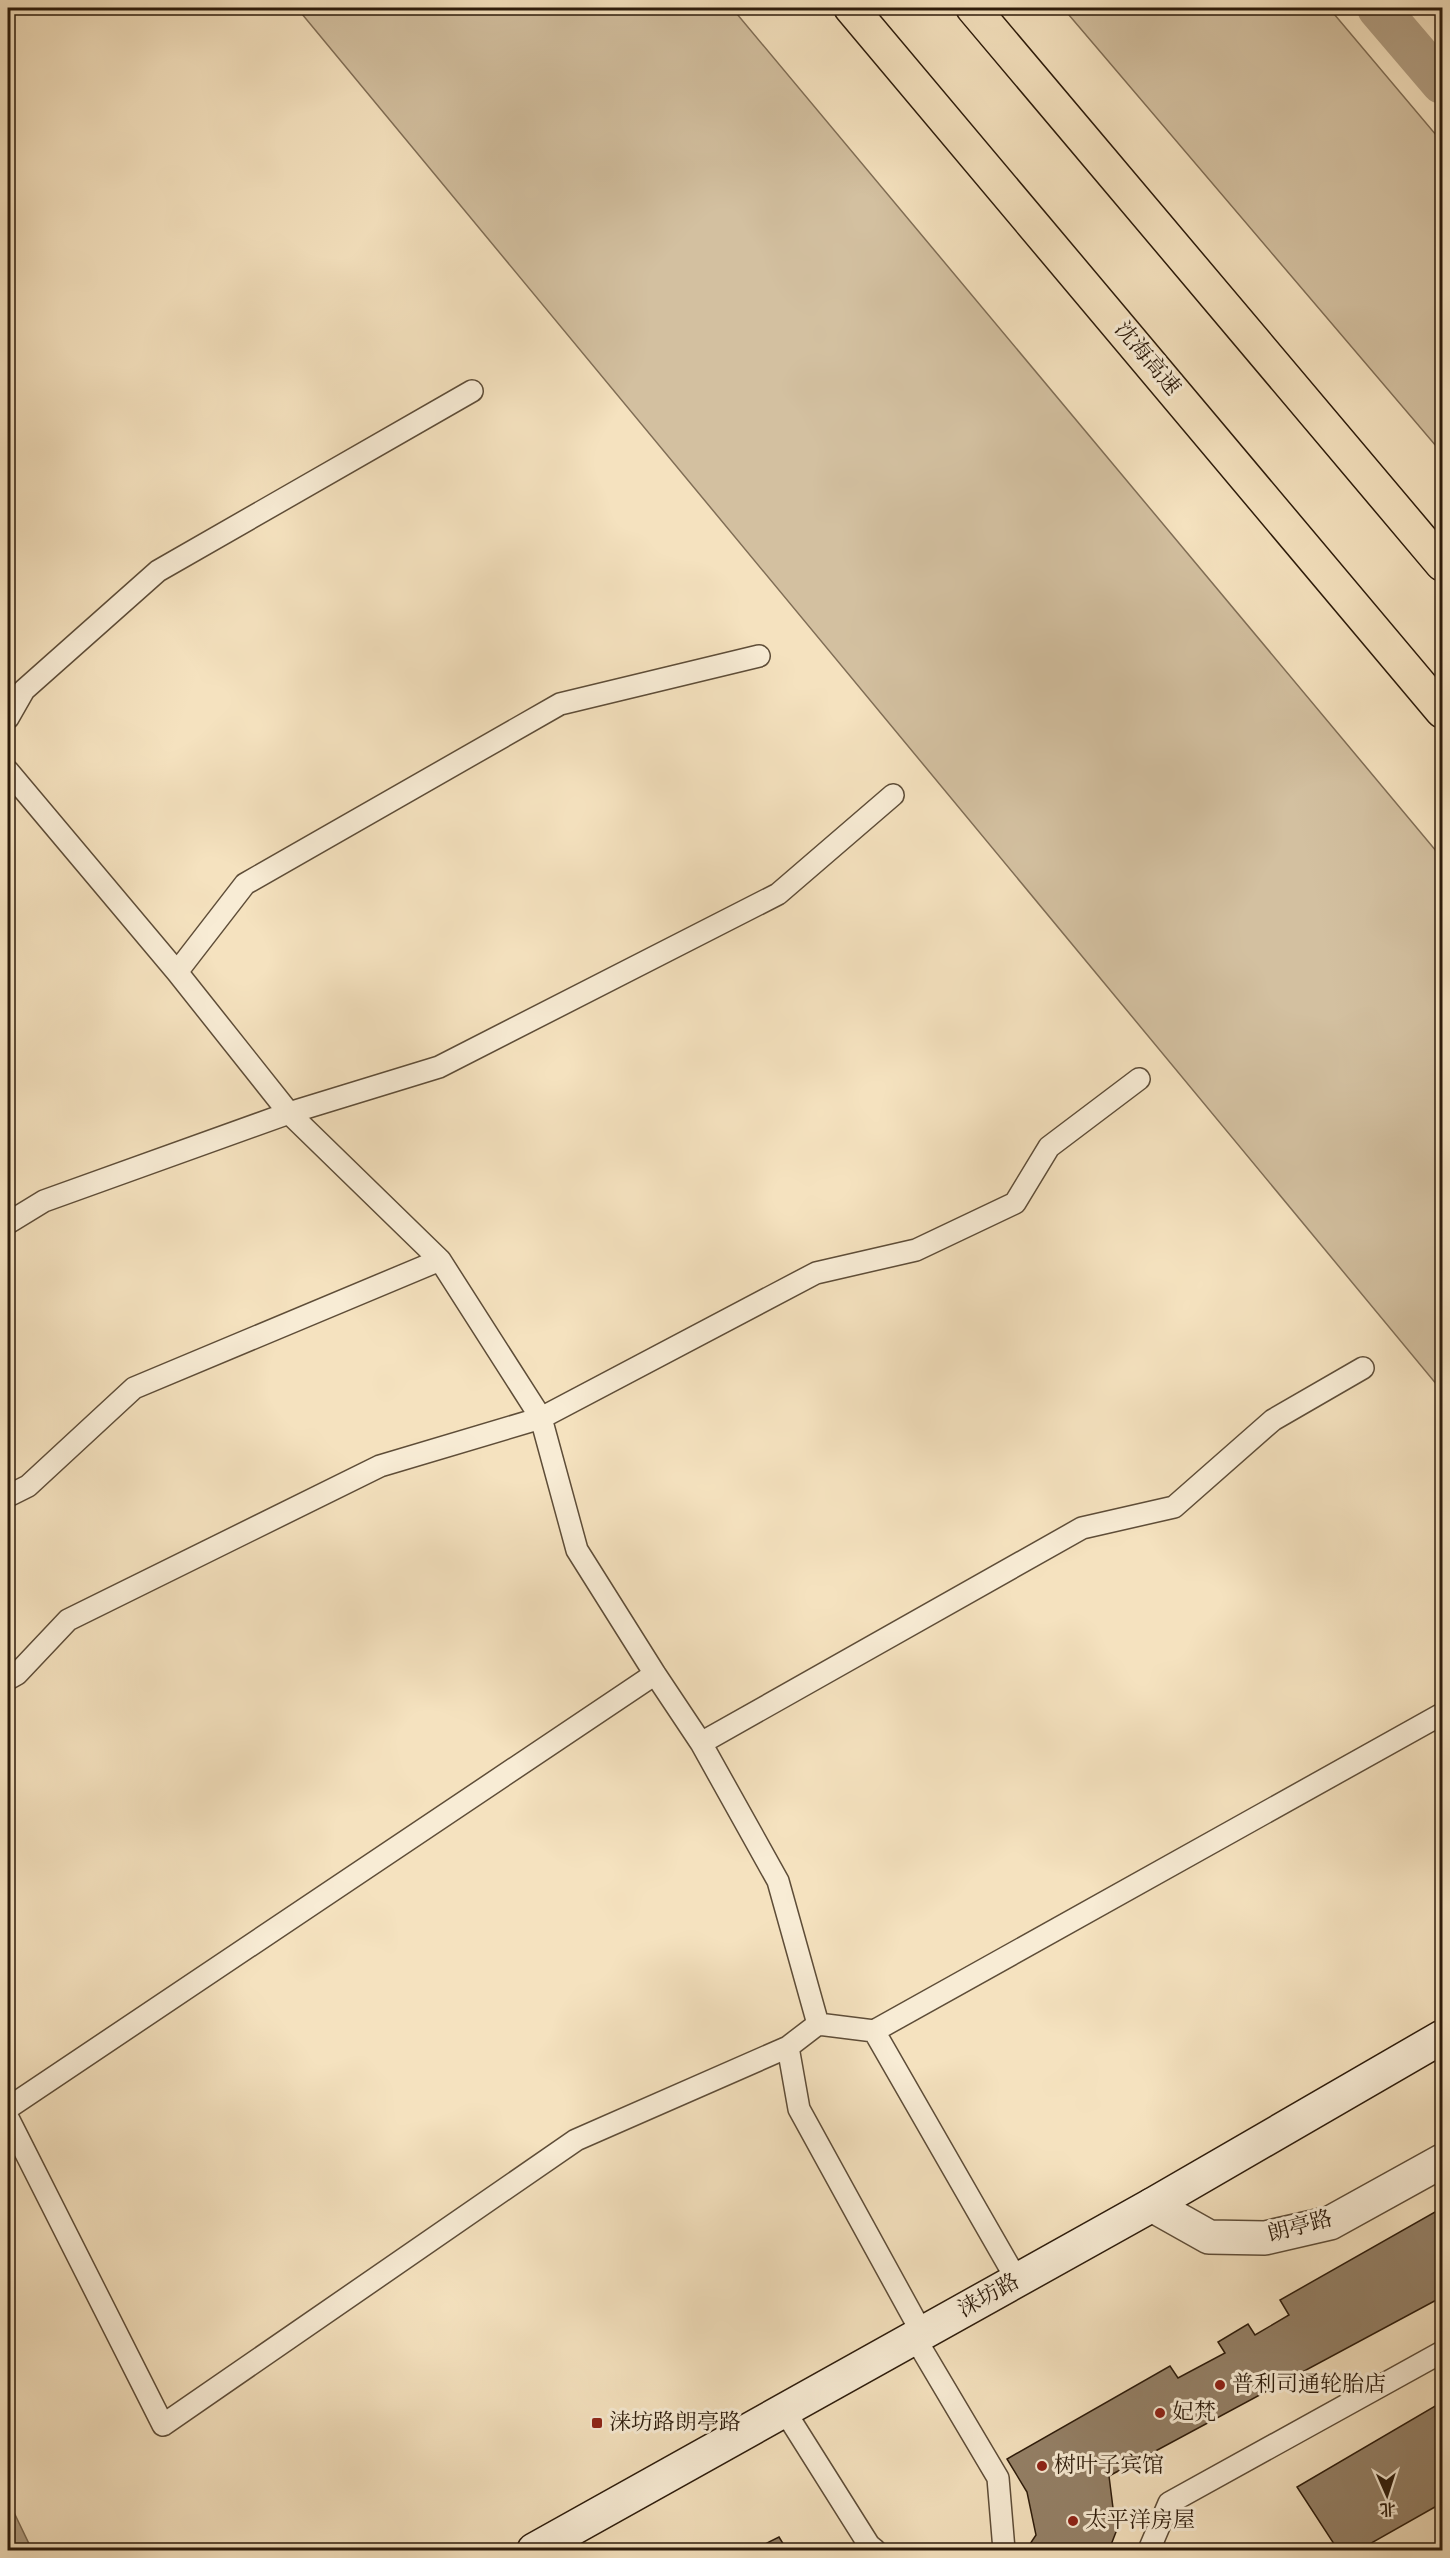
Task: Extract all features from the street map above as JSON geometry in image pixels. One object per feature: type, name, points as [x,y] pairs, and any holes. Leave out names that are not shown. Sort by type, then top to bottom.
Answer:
[{"type":"highway","name":"沈海高速","points":[[851,8],[1443,711]]},
{"type":"highway","points":[[973,8],[1443,564]]},
{"type":"street","name":"涞坊路","points":[[534,2550],[1152,2205],[1443,2037]]},
{"type":"street","name":"朗亭路","points":[[1152,2205],[1209,2237],[1265,2238],[1330,2223],[1443,2161]]},
{"type":"lane","points":[[8,718],[24,690],[158,571],[472,391]]},
{"type":"lane","points":[[177,972],[245,884],[560,704],[759,656]]},
{"type":"lane","points":[[8,771],[177,972],[289,1113],[440,1260],[542,1418],[577,1550],[701,1743],[778,1881],[819,2024]]},
{"type":"lane","points":[[8,1223],[44,1201],[289,1113],[440,1067],[778,894],[893,795]]},
{"type":"lane","points":[[8,1679],[17,1674],[68,1620],[380,1466],[542,1418],[816,1273],[916,1250],[1015,1203],[1049,1147],[1139,1079]]},
{"type":"lane","points":[[8,1496],[28,1486],[134,1388],[440,1260]]},
{"type":"lane","points":[[701,1743],[1082,1528],[1174,1506],[1273,1420],[1363,1368]]},
{"type":"lane","points":[[8,2108],[655,1674]]},
{"type":"lane","points":[[8,2118],[163,2425],[576,2140],[788,2047],[819,2024],[874,2031],[1443,1714]]},
{"type":"lane","points":[[874,2031],[1017,2280]]},
{"type":"lane","points":[[788,2047],[799,2109],[918,2335],[998,2478],[1004,2550]]},
{"type":"lane","points":[[1149,2550],[1169,2503],[1443,2352]]},
{"type":"lane","points":[[784,2410],[869,2545],[875,2550]]},
{"type":"shaded area","points":[[297,8],[732,8],[1442,858],[1442,1391]]},
{"type":"shaded area","points":[[1063,8],[1329,8],[1442,142],[1442,453]]},
{"type":"shaded area","points":[[8,2500],[32,2550],[8,2550]]},
{"type":"building","points":[[1442,2208],[1442,2297],[1109,2476],[1116,2532],[1109,2550],[1026,2550],[1036,2535],[1027,2492],[1007,2459],[1170,2366],[1178,2378],[1225,2353],[1218,2342],[1248,2324],[1255,2335],[1289,2315],[1280,2300]]},
{"type":"building","points":[[1442,2402],[1442,2503],[1359,2550],[1338,2550],[1297,2487]]},
{"type":"building","points":[[779,2537],[787,2550],[753,2550]]},
{"type":"waterway","points":[[1378,8],[1442,83]]},
{"type":"place","name":"普利司通轮胎店","points":[[1220,2385]]},
{"type":"place","name":"妃梵","points":[[1160,2413]]},
{"type":"place","name":"涞坊路朗亭路","points":[[597,2423]]},
{"type":"place","name":"树叶子宾馆","points":[[1042,2466]]},
{"type":"place","name":"太平洋房屋","points":[[1073,2521]]}]
